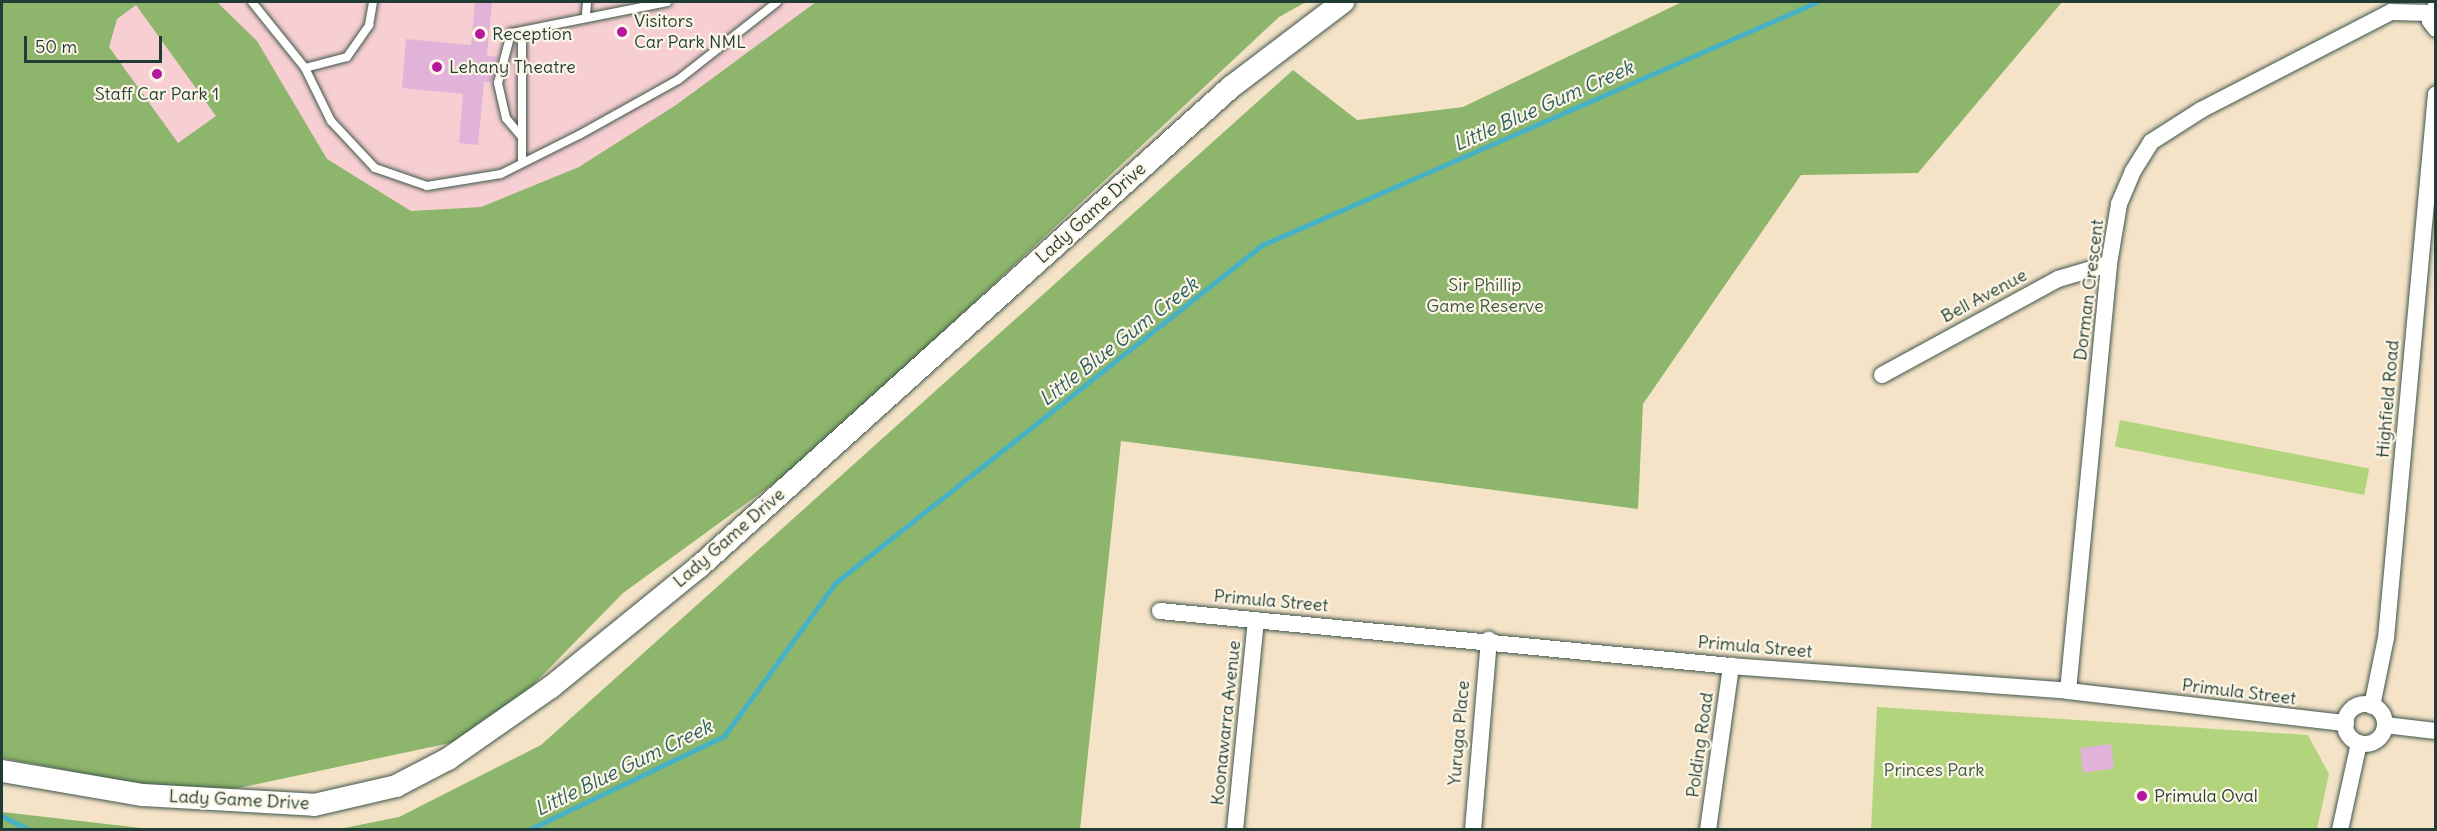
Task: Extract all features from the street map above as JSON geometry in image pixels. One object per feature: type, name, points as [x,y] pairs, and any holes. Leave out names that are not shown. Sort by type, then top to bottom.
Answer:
[{"type":"main road","name":"Lady Game Drive","points":[[2,771],[143,795],[314,805],[396,786],[448,759],[551,687],[699,566],[1231,87],[1343,2]]},
{"type":"street","name":"Dorman Crescent","points":[[2068,691],[2109,264],[2119,204],[2133,171],[2158,137],[2371,21],[2391,12],[2434,16]]},
{"type":"street","name":"Highfield Road","points":[[2372,706],[2386,638],[2436,94]]},
{"type":"street","name":"Bell Avenue","points":[[1882,375],[2058,279],[2109,264]]},
{"type":"street","name":"Primula Street","points":[[1160,611],[1489,640],[1731,666],[2068,691],[2346,723]]},
{"type":"street","name":"Koonawarra Avenue","points":[[1235,830],[1257,620]]},
{"type":"street","name":"Yuruga Place","points":[[1473,830],[1489,640]]},
{"type":"street","name":"Polding Road","points":[[1708,830],[1731,666]]},
{"type":"street","points":[[2340,830],[2359,743],[2346,723],[2353,709],[2372,706],[2385,726]]},
{"type":"street","points":[[2385,726],[2436,731]]},
{"type":"street","points":[[2359,743],[2376,741],[2385,726]]},
{"type":"lane","points":[[252,2],[305,68],[331,121],[375,168],[428,186],[501,174],[678,80],[777,2]]},
{"type":"lane","points":[[305,68],[347,57],[369,25],[373,2]]},
{"type":"lane","points":[[586,14],[587,2]]},
{"type":"lane","points":[[521,137],[506,118],[498,82],[511,33],[586,14],[667,2]]},
{"type":"lane","points":[[522,31],[522,162]]},
{"type":"shaded area","points":[[2,2],[1289,2],[1239,30],[106,301]]},
{"type":"green space","points":[[2,2],[217,2],[257,41],[327,159],[411,211],[481,207],[579,167],[676,105],[816,2],[1306,2],[1279,17],[806,460],[623,593],[483,736],[201,796],[2,758]],"holes":[[[136,5],[216,116],[178,143],[109,47],[117,19]]]},
{"type":"green space","name":"Sir Phillip Game Reserve","points":[[1682,2],[2062,2],[1918,173],[1801,175],[1643,404],[1638,509],[1121,441],[1080,829],[339,829],[399,817],[541,745],[1293,70],[1357,120],[1463,107]]},
{"type":"green space","points":[[2120,420],[2369,468],[2364,495],[2115,447]]},
{"type":"green space","name":"Princes Park","points":[[1877,707],[2308,735],[2329,774],[2317,829],[1871,830]]},
{"type":"green space","points":[[2,812],[150,829],[2,829]]},
{"type":"building","points":[[475,2],[492,2],[487,56],[498,57],[492,82],[484,82],[478,145],[459,143],[463,94],[402,88],[406,39],[471,45]]},
{"type":"building","points":[[2111,744],[2114,769],[2083,773],[2080,748]]},
{"type":"waterway","name":"Little Blue Gum Creek","points":[[528,830],[724,736],[835,583],[1262,245],[1817,2]]},
{"type":"waterway","name":"Little Blue Gum Creek","points":[[2,816],[30,830]]},
{"type":"place","name":"Visitors Car Park NML","points":[[622,32]]},
{"type":"place","name":"Reception","points":[[480,34]]},
{"type":"place","name":"Lehany Theatre","points":[[437,67]]},
{"type":"place","name":"Staff Car Park 1","points":[[157,74]]},
{"type":"place","name":"Primula Oval","points":[[2142,796]]}]
